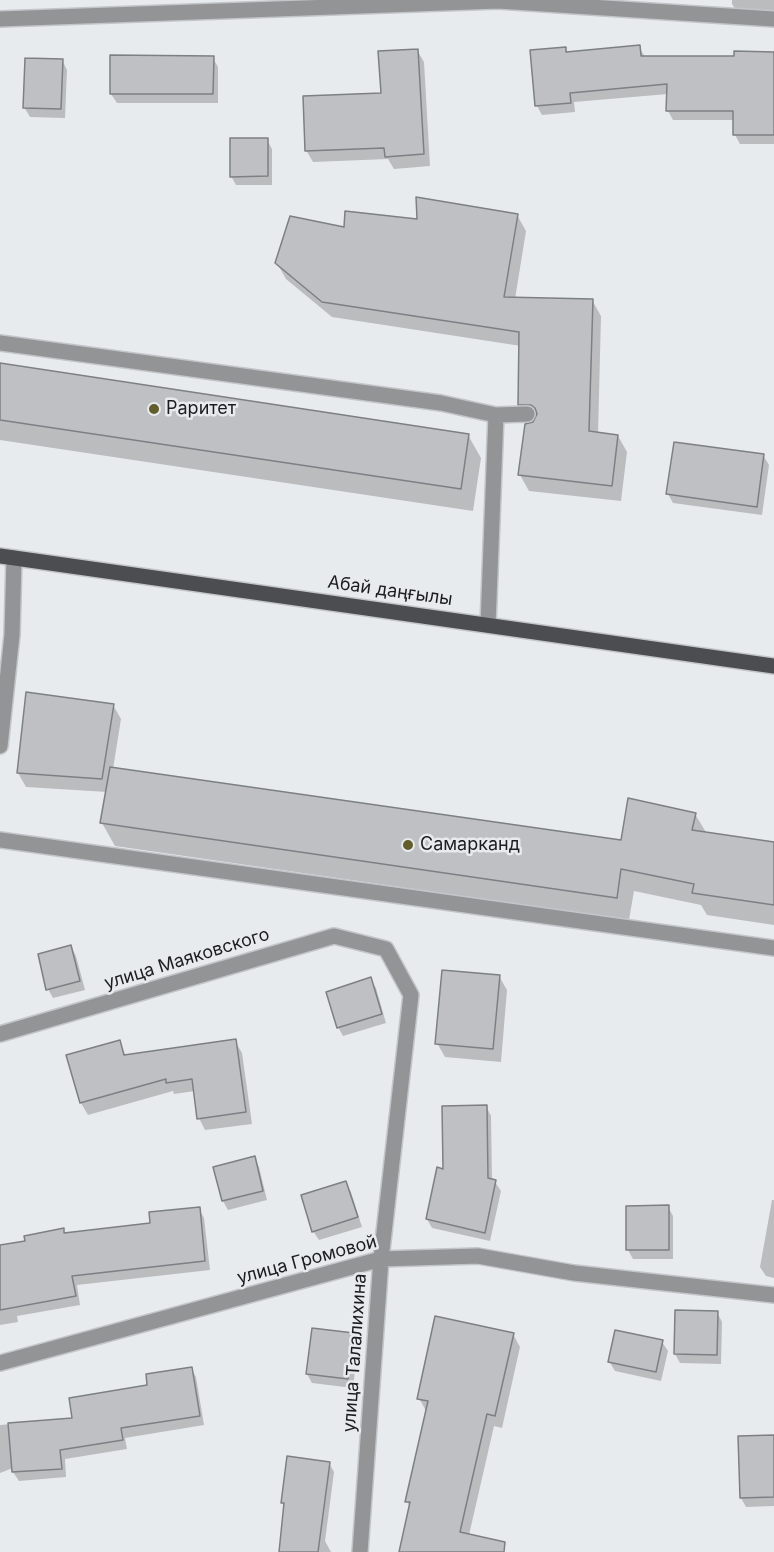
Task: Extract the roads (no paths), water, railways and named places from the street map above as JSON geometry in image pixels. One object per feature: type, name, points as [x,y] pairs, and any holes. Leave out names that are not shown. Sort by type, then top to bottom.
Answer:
[{"type":"main road","name":"Абай даңғылы","points":[[7,557],[774,666]]},
{"type":"street","points":[[0,19],[498,1],[774,20]]},
{"type":"street","points":[[0,343],[441,403],[496,415],[527,414]]},
{"type":"street","points":[[488,625],[496,415]]},
{"type":"street","points":[[0,746],[12,634],[7,557]]},
{"type":"street","points":[[0,840],[774,948]]},
{"type":"street","name":"улица Маяковского","points":[[0,1034],[334,936],[386,949]]},
{"type":"street","name":"улица Талалихина","points":[[360,1552],[381,1259],[411,995],[386,949]]},
{"type":"street","name":"улица Громовой","points":[[0,1364],[381,1259],[478,1256],[574,1273],[774,1295]]},
{"type":"place","name":"Раритет","points":[[154,409]]},
{"type":"place","name":"Самарканд","points":[[408,845]]}]
